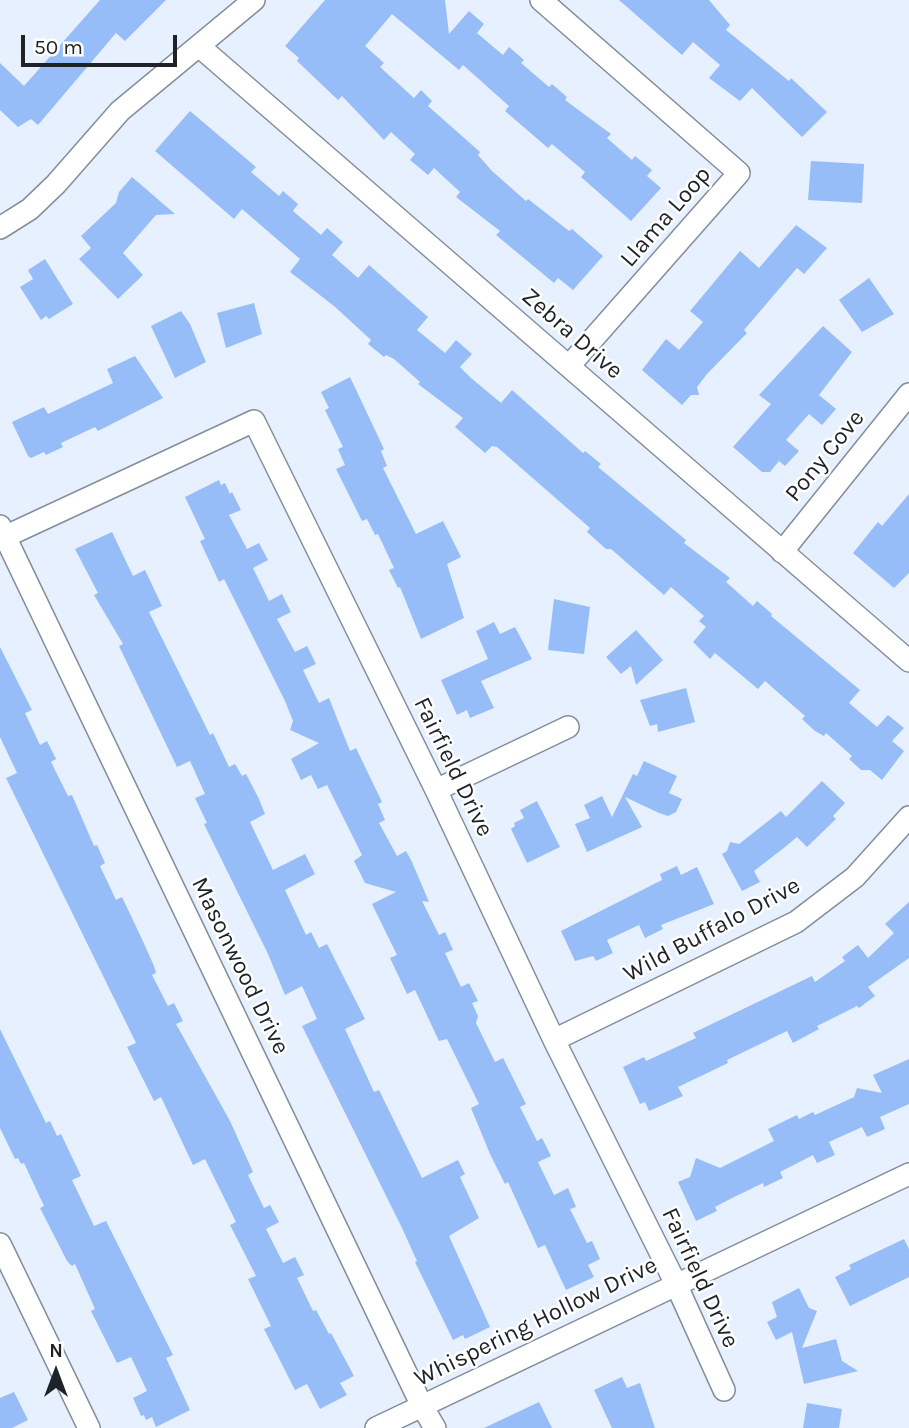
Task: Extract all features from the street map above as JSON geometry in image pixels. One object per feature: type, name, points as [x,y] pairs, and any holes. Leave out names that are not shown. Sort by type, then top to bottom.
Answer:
[{"type":"street","points":[[0,228],[30,209],[56,184],[120,111],[254,0]]},
{"type":"street","name":"Llama Loop","points":[[541,0],[739,173],[569,366]]},
{"type":"street","name":"Zebra Drive","points":[[200,47],[909,661]]},
{"type":"street","name":"Pony Cove","points":[[782,552],[909,394]]},
{"type":"street","name":"Fairfield Drive","points":[[2,534],[254,421],[436,790],[554,1040],[676,1284],[724,1390]]},
{"type":"street","name":"Masonwood Drive","points":[[2,534],[422,1406],[435,1428]]},
{"type":"street","points":[[436,790],[568,727]]},
{"type":"street","name":"Wild Buffalo Drive","points":[[554,1040],[796,922],[855,877],[909,817]]},
{"type":"street","name":"Whispering Hollow Drive","points":[[376,1428],[909,1174]]},
{"type":"street","points":[[0,1244],[89,1428]]},
{"type":"building","points":[[100,0],[166,0],[125,41],[116,33],[38,125],[31,119],[18,127],[0,110],[0,63],[24,86]]},
{"type":"building","points":[[325,0],[445,0],[449,34],[469,11],[484,24],[477,33],[503,55],[509,47],[524,60],[521,63],[549,87],[552,84],[567,97],[565,100],[611,134],[607,138],[632,160],[635,156],[652,170],[647,176],[661,188],[631,221],[581,177],[585,172],[552,144],[548,148],[505,111],[509,106],[463,65],[459,70],[392,14],[365,46],[384,63],[380,67],[414,98],[421,90],[432,101],[428,106],[480,152],[478,155],[492,171],[526,201],[528,199],[569,231],[572,229],[603,256],[573,290],[558,278],[554,283],[496,235],[500,231],[456,197],[460,192],[434,168],[428,175],[410,160],[415,154],[391,132],[384,140],[342,96],[338,100],[297,61],[299,58],[285,46]]},
{"type":"building","points":[[619,0],[709,0],[730,25],[726,30],[789,81],[791,78],[827,112],[802,137],[752,88],[740,101],[709,78],[720,65],[693,42],[682,55]]},
{"type":"building","points":[[190,111],[256,167],[251,172],[279,196],[283,191],[298,204],[293,211],[321,235],[327,228],[343,242],[332,255],[358,278],[369,265],[428,317],[417,330],[445,353],[456,340],[472,354],[460,367],[471,378],[501,403],[512,390],[583,453],[585,451],[601,464],[598,467],[686,540],[684,543],[730,578],[726,582],[753,606],[757,601],[771,616],[860,690],[849,703],[877,727],[888,715],[904,728],[892,741],[904,751],[882,780],[870,770],[861,770],[849,759],[852,756],[826,733],[824,736],[815,731],[802,719],[805,716],[765,681],[758,689],[715,653],[710,659],[693,642],[706,627],[699,621],[704,616],[671,587],[664,595],[611,549],[606,549],[587,532],[590,528],[497,447],[492,446],[485,453],[455,427],[463,418],[418,384],[420,382],[394,359],[386,355],[384,357],[368,344],[371,340],[334,306],[290,272],[300,259],[242,209],[234,219],[155,151]]},
{"type":"building","points":[[811,161],[864,164],[862,203],[808,200]]},
{"type":"building","points":[[132,177],[175,214],[156,215],[123,253],[143,275],[118,299],[79,259],[91,248],[81,236],[116,203],[119,192]]},
{"type":"building","points":[[796,225],[827,248],[804,274],[797,268],[744,330],[747,333],[707,374],[697,387],[699,395],[691,395],[682,405],[642,370],[666,339],[679,350],[703,322],[690,311],[740,251],[759,268]]},
{"type":"building","points":[[45,259],[73,304],[49,319],[46,316],[41,320],[20,287],[33,279],[28,270]]},
{"type":"building","points":[[869,278],[894,314],[862,332],[839,300]]},
{"type":"building","points":[[254,303],[262,334],[226,348],[217,313]]},
{"type":"building","points":[[181,311],[190,324],[206,362],[175,378],[151,326]]},
{"type":"building","points":[[823,326],[852,352],[819,395],[836,409],[822,425],[809,414],[786,440],[799,451],[785,466],[779,461],[770,472],[762,472],[733,447],[771,404],[759,395]]},
{"type":"building","points":[[135,356],[163,398],[98,431],[95,427],[61,443],[63,447],[46,455],[44,452],[31,458],[28,456],[12,422],[44,407],[48,414],[113,383],[107,369]]},
{"type":"building","points":[[350,377],[384,449],[381,451],[387,466],[383,468],[416,534],[443,521],[461,557],[447,564],[464,618],[421,639],[400,587],[398,588],[389,570],[394,568],[378,534],[375,535],[367,519],[362,521],[336,469],[345,465],[338,449],[343,447],[325,410],[329,408],[321,392]]},
{"type":"building","points":[[219,480],[221,485],[225,483],[230,494],[232,492],[241,510],[229,515],[247,549],[259,543],[268,560],[253,568],[269,601],[282,594],[291,612],[277,619],[295,652],[307,646],[316,664],[303,670],[319,703],[329,698],[350,751],[356,748],[382,802],[378,804],[385,820],[379,823],[397,856],[406,851],[412,862],[429,902],[422,901],[439,935],[445,932],[453,950],[445,953],[461,987],[469,983],[478,1001],[472,1003],[478,1016],[476,1023],[495,1062],[503,1058],[526,1104],[520,1107],[537,1141],[542,1138],[551,1156],[538,1162],[554,1195],[568,1188],[576,1207],[570,1209],[587,1243],[592,1241],[600,1259],[588,1265],[594,1277],[566,1290],[545,1245],[538,1248],[508,1182],[505,1184],[490,1154],[471,1108],[479,1104],[447,1039],[439,1041],[415,990],[407,994],[390,958],[397,955],[372,904],[396,892],[365,883],[354,861],[362,855],[327,785],[318,789],[311,775],[301,780],[291,759],[319,743],[290,730],[293,721],[285,701],[224,579],[219,582],[200,541],[205,539],[185,497]]},
{"type":"building","points":[[909,494],[909,573],[894,588],[853,553],[878,522],[882,526]]},
{"type":"building","points":[[112,532],[133,576],[145,570],[162,606],[149,612],[210,735],[213,733],[229,767],[235,764],[242,776],[246,774],[259,799],[265,814],[250,822],[273,870],[305,854],[315,874],[285,890],[306,935],[311,932],[319,948],[327,944],[365,1019],[345,1029],[374,1092],[379,1090],[422,1178],[458,1160],[465,1174],[460,1177],[479,1218],[449,1236],[490,1327],[465,1339],[463,1335],[453,1340],[415,1262],[417,1261],[402,1228],[302,1026],[317,1019],[302,986],[285,995],[268,954],[204,824],[207,823],[195,798],[205,794],[190,761],[177,767],[119,646],[123,644],[94,595],[98,593],[75,549]]},
{"type":"building","points":[[554,599],[590,607],[584,654],[548,650]]},
{"type":"building","points":[[494,622],[500,634],[515,627],[532,659],[481,681],[494,708],[470,718],[467,710],[457,715],[441,680],[488,659],[476,631]]},
{"type":"building","points":[[636,630],[663,660],[636,685],[631,666],[621,674],[606,657]]},
{"type":"building","points":[[0,647],[32,710],[25,713],[40,745],[47,741],[56,759],[51,762],[68,796],[72,795],[94,846],[97,845],[105,863],[100,866],[116,900],[122,897],[141,937],[154,966],[156,973],[152,975],[168,1006],[174,1003],[183,1021],[176,1024],[230,1121],[253,1172],[248,1175],[264,1208],[270,1205],[279,1222],[266,1229],[283,1263],[295,1257],[304,1275],[297,1278],[313,1311],[316,1310],[329,1334],[331,1333],[354,1376],[340,1383],[347,1395],[320,1409],[307,1384],[295,1390],[264,1329],[271,1326],[248,1279],[256,1276],[230,1225],[236,1222],[205,1159],[193,1165],[161,1097],[154,1101],[127,1047],[136,1043],[6,778],[17,773],[0,737]]},
{"type":"building","points":[[686,688],[695,722],[658,732],[657,724],[650,726],[640,700]]},
{"type":"building","points":[[644,761],[677,776],[669,793],[682,799],[676,812],[668,816],[625,797],[642,827],[587,852],[575,824],[590,818],[584,805],[602,796],[612,817],[633,774],[637,776]]},
{"type":"building","points":[[822,781],[845,803],[833,816],[836,819],[807,847],[797,837],[754,871],[760,882],[742,891],[722,854],[727,851],[730,842],[739,844],[781,811],[786,817]]},
{"type":"building","points":[[537,801],[560,847],[527,863],[511,829],[515,826],[514,823],[524,818],[520,810]]},
{"type":"building","points":[[677,866],[681,875],[697,867],[714,904],[661,925],[663,929],[645,938],[639,925],[607,940],[613,953],[596,961],[593,956],[575,961],[561,931],[662,880],[660,874]]},
{"type":"building","points":[[909,902],[909,958],[868,987],[875,996],[859,1008],[857,1006],[817,1026],[819,1029],[793,1043],[787,1031],[727,1060],[728,1063],[678,1087],[683,1096],[649,1111],[645,1102],[640,1104],[623,1067],[644,1057],[646,1061],[696,1038],[693,1033],[812,976],[815,982],[845,961],[842,957],[858,945],[868,958],[894,933],[885,924]]},
{"type":"building","points":[[0,1029],[46,1123],[50,1121],[57,1136],[61,1134],[81,1176],[72,1180],[94,1226],[106,1221],[173,1355],[166,1358],[190,1410],[156,1427],[152,1417],[146,1420],[144,1415],[141,1416],[133,1398],[147,1391],[131,1357],[117,1363],[91,1311],[95,1309],[75,1264],[72,1266],[67,1261],[40,1208],[44,1206],[24,1163],[21,1164],[18,1158],[15,1159],[0,1128]]},
{"type":"building","points":[[909,1059],[909,1104],[880,1117],[885,1129],[867,1137],[862,1127],[829,1142],[835,1155],[817,1163],[813,1155],[780,1172],[783,1178],[764,1187],[763,1183],[730,1199],[715,1207],[717,1211],[696,1221],[678,1182],[690,1177],[696,1158],[720,1168],[774,1141],[768,1129],[797,1115],[799,1119],[813,1112],[815,1115],[854,1097],[857,1088],[882,1093],[873,1075]]},
{"type":"building","points":[[904,1239],[909,1249],[909,1277],[850,1306],[835,1277],[851,1269],[849,1265]]},
{"type":"building","points":[[799,1288],[809,1308],[817,1311],[802,1348],[836,1339],[842,1361],[858,1371],[804,1384],[792,1332],[776,1340],[767,1322],[777,1317],[772,1302]]},
{"type":"building","points":[[622,1377],[627,1388],[640,1383],[655,1428],[612,1428],[594,1390]]},
{"type":"building","points":[[14,1392],[28,1420],[12,1428],[0,1428],[0,1398]]},
{"type":"building","points":[[539,1402],[552,1428],[484,1428]]},
{"type":"building","points":[[807,1403],[842,1409],[839,1428],[803,1428]]}]
